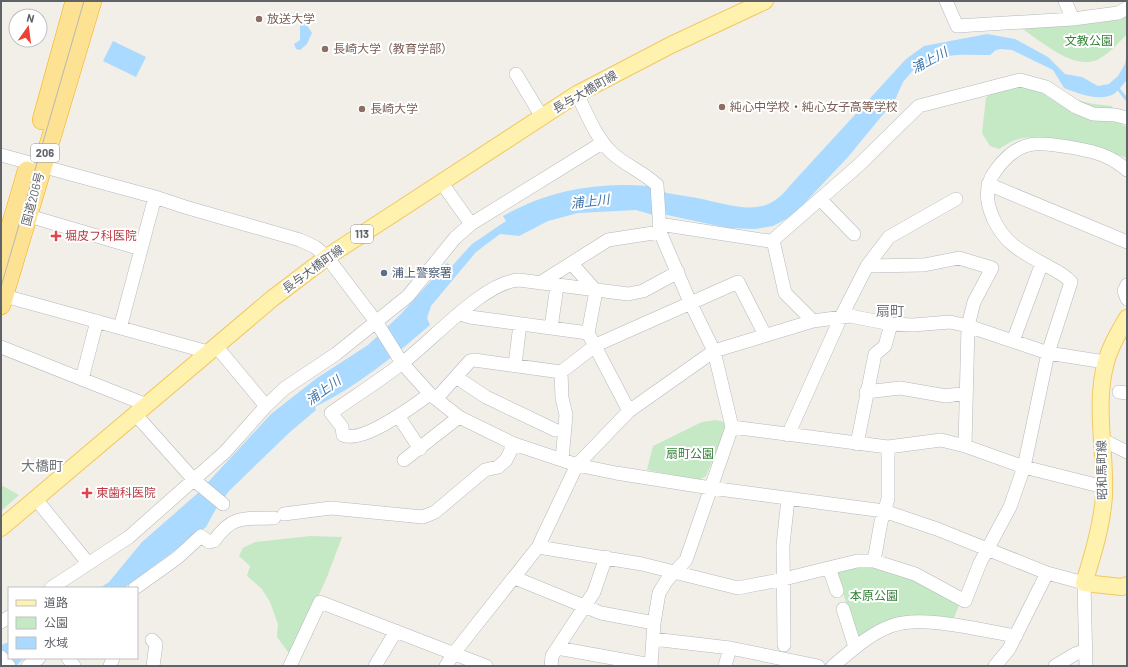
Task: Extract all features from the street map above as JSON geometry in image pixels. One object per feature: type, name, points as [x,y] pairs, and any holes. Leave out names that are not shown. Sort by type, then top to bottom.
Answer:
[{"type":"highway","name":"国道206号","points":[[2,298],[8,287],[29,216],[36,165],[75,1]]},
{"type":"highway","name":"国道206号","points":[[1,260],[36,165],[92,1]]},
{"type":"main road","name":"長与大橋町線","points":[[1,528],[273,298],[327,257],[577,94],[671,45],[765,1]]},
{"type":"main road","name":"昭和馬町線","points":[[1084,583],[1092,557],[1103,506],[1104,487],[1101,439],[1105,362],[1116,335],[1127,318]]},
{"type":"main road","points":[[1084,583],[1126,585]]},
{"type":"street","points":[[1065,1],[1073,19]]},
{"type":"street","points":[[948,2],[957,26],[1073,19],[1118,13],[1127,8]]},
{"type":"street","points":[[516,74],[542,117]]},
{"type":"street","points":[[540,283],[608,240],[659,226],[769,241],[773,240],[860,166],[919,106],[928,103],[1020,80],[1046,87],[1076,107],[1093,114],[1115,115],[1127,118]]},
{"type":"street","points":[[556,648],[651,666],[654,623],[659,593],[673,573],[686,560],[732,427],[714,351],[690,302],[659,226],[657,185],[646,175],[613,154],[602,142],[577,94]]},
{"type":"street","points":[[52,587],[129,537],[225,452],[266,406],[286,388],[378,326],[408,296],[455,238],[471,224],[602,142]]},
{"type":"street","points":[[538,547],[642,564],[673,573],[738,588],[784,579],[857,561],[874,562],[915,574],[965,601],[987,549],[1010,507],[1024,467],[1048,353],[1071,282],[1064,275],[1015,248],[1004,245],[986,200],[989,179],[1008,156],[1019,148],[1030,144],[1066,147],[1106,156],[1127,170]]},
{"type":"street","points":[[1,155],[155,196],[185,207],[300,240],[315,247],[327,257],[401,360],[433,397],[460,417],[514,444],[577,464],[711,488],[884,511],[1047,573],[1084,583],[1086,666]]},
{"type":"street","points":[[441,182],[471,224]]},
{"type":"street","points":[[988,184],[1127,242]]},
{"type":"street","points":[[120,328],[155,196]]},
{"type":"street","points":[[788,435],[841,317],[868,266],[889,237],[956,199]]},
{"type":"street","points":[[820,200],[854,234]]},
{"type":"street","points":[[29,216],[141,249]]},
{"type":"street","points":[[773,240],[786,293],[813,321]]},
{"type":"street","points":[[868,266],[924,265],[959,258],[993,265],[974,302],[968,326],[965,446]]},
{"type":"street","points":[[1013,341],[1042,263]]},
{"type":"street","points":[[572,264],[596,291]]},
{"type":"street","points":[[678,272],[643,290],[628,294],[540,283],[509,281],[491,290],[331,413],[342,427],[343,435],[348,438],[370,432],[433,397],[456,377],[470,361],[474,360],[561,372],[596,345],[738,282],[765,335]]},
{"type":"street","points":[[1127,285],[1124,291],[1127,299]]},
{"type":"street","points":[[551,328],[557,286]]},
{"type":"street","points":[[596,291],[588,333],[596,345],[628,411]]},
{"type":"street","points":[[2,298],[120,328],[212,349],[266,406]]},
{"type":"street","points":[[460,314],[470,317],[588,333]]},
{"type":"street","points":[[446,666],[454,653],[515,578],[538,547],[577,464],[628,411],[714,351],[813,321],[850,316],[891,324],[913,325],[950,322],[968,326],[1048,353],[1105,362]]},
{"type":"street","points":[[82,379],[97,322]]},
{"type":"street","points":[[515,365],[520,324]]},
{"type":"street","points":[[857,444],[866,392],[875,354],[885,346],[891,324]]},
{"type":"street","points":[[1,348],[82,379],[142,410],[194,480],[223,504]]},
{"type":"street","points":[[561,372],[562,398],[566,416],[562,460]]},
{"type":"street","points":[[456,377],[486,397],[555,430]]},
{"type":"street","points":[[866,392],[900,388],[946,396],[966,393]]},
{"type":"street","points":[[399,417],[420,449]]},
{"type":"street","points":[[404,460],[460,417]]},
{"type":"street","points":[[732,427],[888,448],[941,440],[965,446],[1024,467],[1104,487]]},
{"type":"street","points":[[1101,439],[1127,452]]},
{"type":"street","points":[[136,587],[177,558],[201,536],[210,542],[214,541],[222,530],[230,523],[239,520],[279,516],[331,508],[423,517],[435,512],[485,470],[498,468],[506,460],[514,444]]},
{"type":"street","points":[[874,562],[888,498],[888,448]]},
{"type":"street","points":[[35,498],[88,563]]},
{"type":"street","points":[[784,645],[783,545],[788,499]]},
{"type":"street","points":[[551,666],[552,656],[556,648],[594,592],[606,558]]},
{"type":"street","points":[[829,568],[837,591]]},
{"type":"street","points":[[995,666],[1009,649],[1047,573]]},
{"type":"street","points":[[515,578],[601,613],[654,623]]},
{"type":"street","points":[[290,666],[320,602],[486,666]]},
{"type":"street","points":[[843,609],[855,647]]},
{"type":"street","points":[[833,666],[855,647],[890,626],[911,622],[957,626],[1016,636]]},
{"type":"street","points":[[375,666],[396,631]]},
{"type":"street","points":[[653,639],[730,648],[818,666]]},
{"type":"street","points":[[152,640],[156,644],[153,666]]},
{"type":"street","points":[[725,666],[730,648]]},
{"type":"street","points":[[1055,666],[1075,654],[1086,650]]},
{"type":"street","points":[[1,657],[9,666]]},
{"type":"street","points":[[28,666],[38,659]]},
{"type":"green space","name":"文教公園","points":[[1127,12],[1127,34],[1107,54],[1090,62],[1069,58],[1058,53],[1021,28]]},
{"type":"green space","points":[[1002,81],[1093,104],[1112,106],[1122,125],[1127,126],[1127,158],[1103,150],[1055,139],[1026,138],[1015,140],[999,149],[990,146],[982,133],[986,98]]},
{"type":"green space","name":"扇町公園","points":[[716,420],[724,422],[725,431],[706,476],[699,480],[647,470],[653,446],[702,422]]},
{"type":"green space","points":[[1,485],[19,495],[1,511]]},
{"type":"green space","points":[[311,536],[342,537],[327,577],[291,656],[277,637],[278,624],[270,602],[262,589],[247,576],[250,566],[239,556],[243,548],[255,542]]},
{"type":"green space","name":"本原公園","points":[[861,565],[900,575],[960,603],[953,620],[911,616],[858,639],[836,571]]},
{"type":"water","points":[[300,22],[305,22],[312,33],[307,44],[300,50],[296,49],[294,44],[300,40]]},
{"type":"water","name":"浦上川","points":[[987,34],[1015,39],[1048,57],[1065,74],[1082,77],[1098,86],[1109,84],[1118,76],[1125,64],[1127,55],[1127,80],[1114,94],[1095,97],[1064,88],[1053,70],[1012,50],[996,50],[990,55],[953,55],[944,57],[927,64],[919,70],[915,68],[903,82],[895,100],[848,157],[798,210],[773,226],[755,229],[728,228],[667,215],[653,215],[636,210],[578,213],[548,221],[519,236],[500,234],[476,252],[431,306],[427,318],[430,325],[361,380],[315,407],[316,410],[290,432],[229,491],[217,507],[206,527],[125,587],[102,587],[109,582],[142,542],[198,493],[271,414],[317,378],[368,345],[400,315],[447,263],[452,266],[472,244],[506,221],[503,216],[520,207],[554,194],[609,185],[647,186],[667,193],[740,207],[758,207],[766,205],[775,201],[786,190],[906,59],[924,46]]},
{"type":"water","points":[[113,41],[146,57],[136,77],[103,61]]},
{"type":"water","points":[[8,642],[8,659],[23,659],[16,666],[1,666],[1,645]]},
{"type":"waterway","points":[[1116,86],[1127,100]]},
{"type":"tram line","points":[[1,287],[84,1]]},
{"type":"place","name":"放送大学","points":[[259,19]]},
{"type":"place","name":"長崎大学（教育学部）","points":[[325,49]]},
{"type":"place","name":"純心中学校・純心女子高等学校","points":[[722,107]]},
{"type":"place","name":"長崎大学","points":[[362,109]]},
{"type":"place","name":"堀皮フ科医院","points":[[56,236]]},
{"type":"place","name":"浦上警察署","points":[[384,273]]},
{"type":"place","name":"東歯科医院","points":[[87,493]]},
{"type":"district","name":"扇町","points":[[890,311]]},
{"type":"district","name":"大橋町","points":[[42,466]]}]
